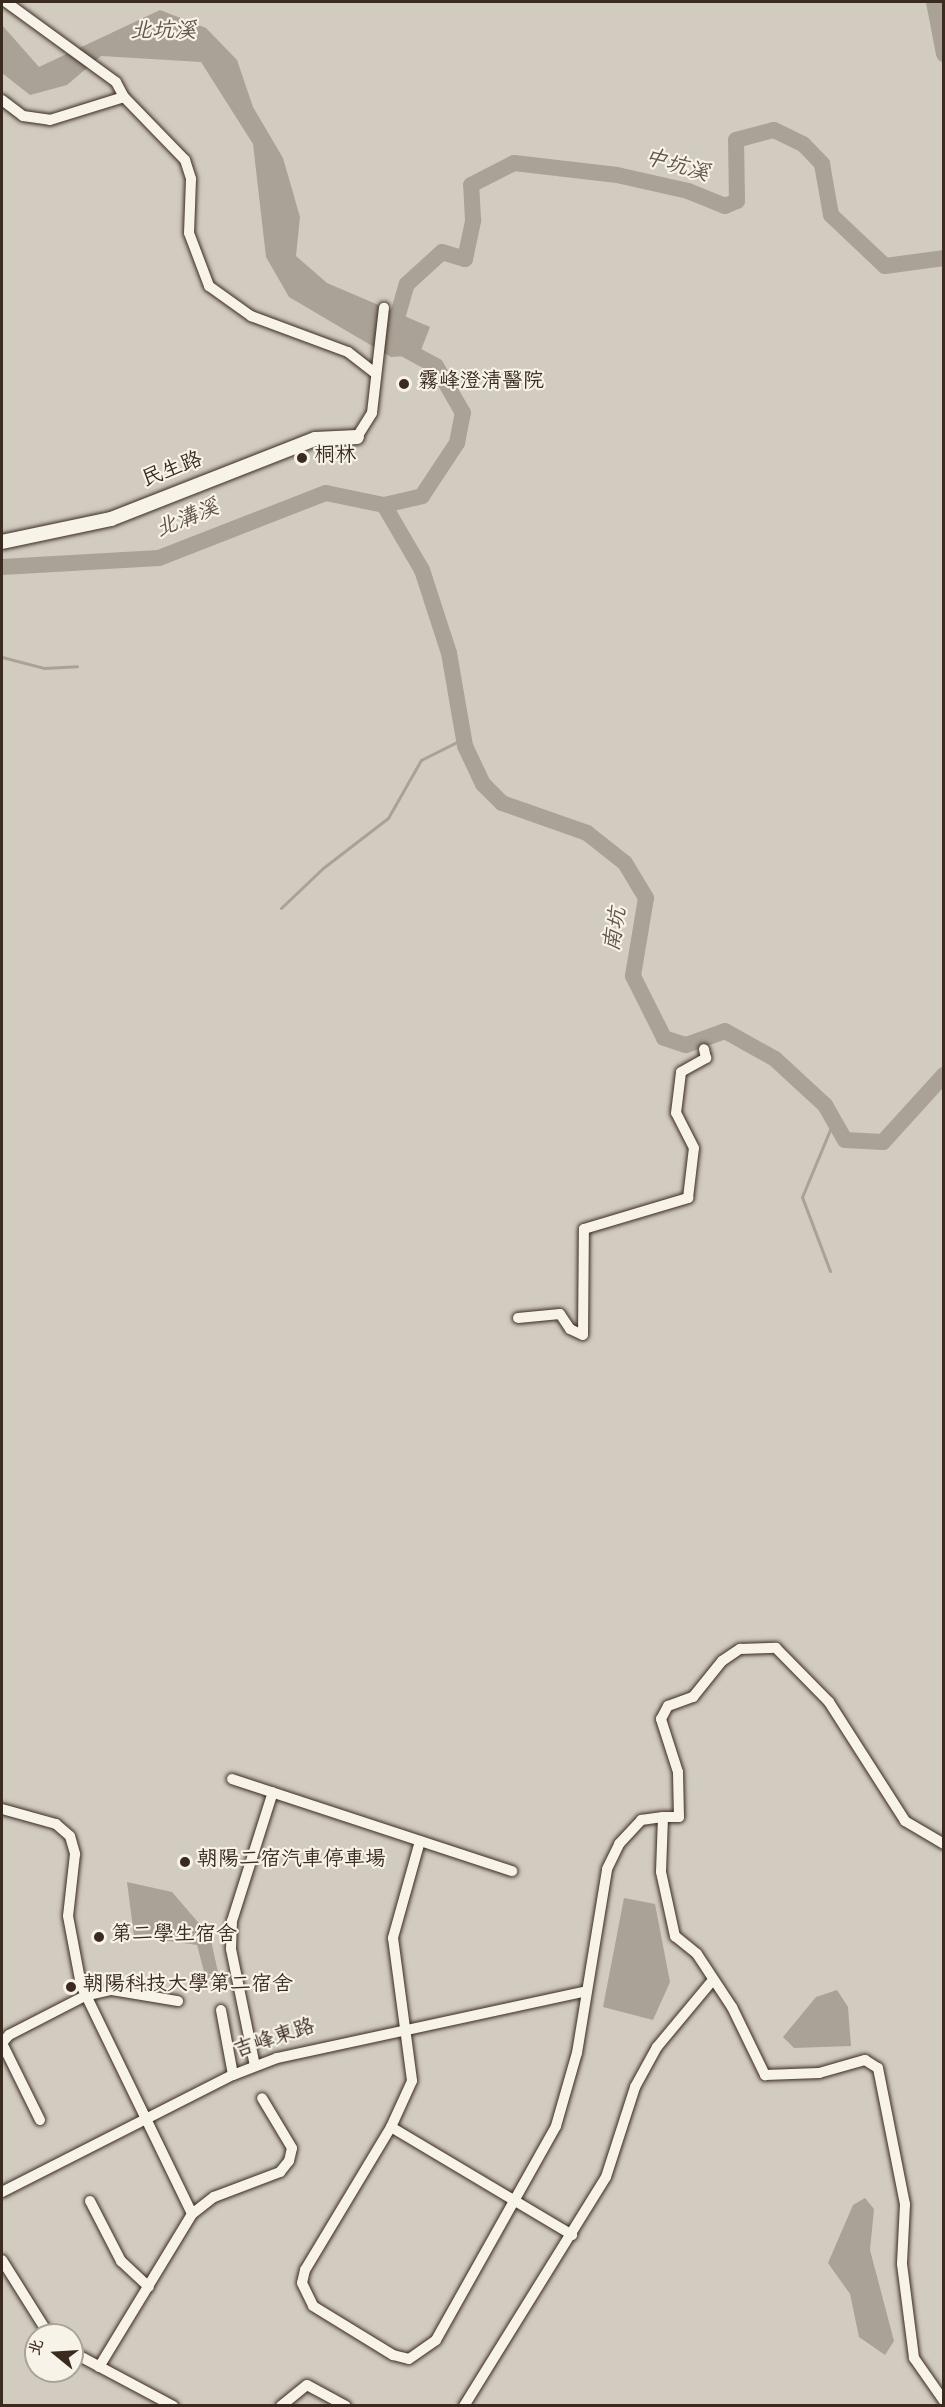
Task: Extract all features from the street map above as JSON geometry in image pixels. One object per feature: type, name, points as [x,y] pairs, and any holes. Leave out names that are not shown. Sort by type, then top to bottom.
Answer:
[{"type":"street","points":[[6,2],[58,43],[116,82],[124,97],[185,160],[191,179],[189,233],[209,286],[251,316],[348,352],[375,373]]},
{"type":"street","points":[[2,100],[23,116],[50,120],[124,97]]},
{"type":"street","points":[[357,437],[372,413],[384,308]]},
{"type":"street","name":"民生路","points":[[2,542],[111,519],[315,439],[357,437]]},
{"type":"street","points":[[518,1318],[560,1314],[570,1329],[583,1335],[584,1229],[646,1215],[688,1198],[694,1148],[676,1113],[681,1072],[706,1058],[704,1049]]},
{"type":"street","points":[[420,1840],[393,1938],[408,2028],[412,2081],[391,2127],[302,2283],[313,2306],[393,2355],[409,2359],[424,2352],[517,2202],[556,2126],[577,2053],[583,1992],[607,1869],[619,1844],[641,1820],[679,1816],[678,1772],[661,1719],[668,1706],[693,1697],[722,1661],[740,1649],[777,1648],[829,1702],[905,1821],[944,1844]]},
{"type":"street","points":[[232,1779],[512,1871]]},
{"type":"street","points":[[255,2066],[231,1950],[232,1921],[273,1792]]},
{"type":"street","points":[[2,1809],[56,1824],[70,1836],[75,1854],[68,1916],[85,1996],[192,2214]]},
{"type":"street","points":[[663,1817],[661,1872],[670,1925],[732,2007],[765,2075],[819,2073],[865,2060],[879,2068],[905,2204],[902,2264],[914,2358],[944,2401]]},
{"type":"street","points":[[464,2406],[606,2177],[635,2087],[657,2047],[712,1981]]},
{"type":"street","points":[[40,2120],[3,2043],[85,1996],[112,1990],[178,2001]]},
{"type":"street","name":"吉峰東路","points":[[2,2192],[233,2074],[255,2066],[408,2028],[583,1992]]},
{"type":"street","points":[[221,2010],[233,2074]]},
{"type":"street","points":[[99,2367],[192,2214],[214,2197],[280,2172],[289,2161],[291,2148],[262,2098]]},
{"type":"street","points":[[391,2127],[572,2235]]},
{"type":"street","points":[[90,2201],[121,2261],[149,2287]]},
{"type":"street","points":[[2,2260],[41,2323]]},
{"type":"street","points":[[84,2359],[173,2406]]},
{"type":"street","points":[[281,2406],[308,2385],[346,2406]]},
{"type":"shaded area","points":[[2,2],[943,2],[943,2405],[2,2406]]},
{"type":"water","name":"北坑溪","points":[[160,10],[206,28],[237,60],[253,107],[283,158],[300,217],[296,256],[327,283],[430,327],[419,355],[391,357],[289,297],[266,257],[253,144],[201,62],[101,56],[67,85],[30,95],[2,73],[2,25],[39,67]]},
{"type":"water","points":[[127,1882],[172,1892],[210,1936],[220,1981],[207,1983],[197,1945],[134,1936]]},
{"type":"water","points":[[624,1898],[655,1904],[670,1982],[653,2020],[603,2007]]},
{"type":"water","points":[[837,1990],[848,2007],[851,2046],[794,2048],[783,2037],[816,1997]]},
{"type":"water","points":[[865,2198],[874,2209],[870,2250],[894,2341],[885,2355],[859,2337],[850,2294],[828,2263],[853,2205]]},
{"type":"waterway","name":"中坑溪","points":[[934,2],[944,54]]},
{"type":"waterway","name":"中坑溪","points":[[399,340],[397,318],[407,284],[442,252],[465,259],[473,220],[471,185],[514,163],[617,175],[688,191],[725,206],[737,201],[736,140],[774,130],[803,144],[822,164],[831,215],[885,266],[944,258]]},
{"type":"waterway","name":"北溝溪","points":[[2,567],[159,558],[326,493],[384,505],[422,496],[457,443],[463,413],[436,366],[399,346]]},
{"type":"waterway","name":"南坑","points":[[384,505],[422,570],[449,653],[465,746],[483,784],[502,803],[587,833],[625,863],[646,898],[633,976],[664,1038],[686,1045],[725,1031],[775,1059],[825,1105],[845,1140],[883,1142],[944,1075]]},
{"type":"waterway","points":[[2,657],[44,668],[77,666]]},
{"type":"waterway","points":[[281,908],[323,868],[388,818],[421,760],[463,739]]},
{"type":"waterway","points":[[830,1271],[802,1197],[834,1120]]},
{"type":"place","name":"霧峰澄清醫院","points":[[404,384]]},
{"type":"place","name":"桐林","points":[[302,458]]},
{"type":"place","name":"朝陽二宿汽車停車場","points":[[185,1862]]},
{"type":"place","name":"第二學生宿舍","points":[[99,1937]]},
{"type":"place","name":"朝陽科技大學第二宿舍","points":[[71,1987]]}]
